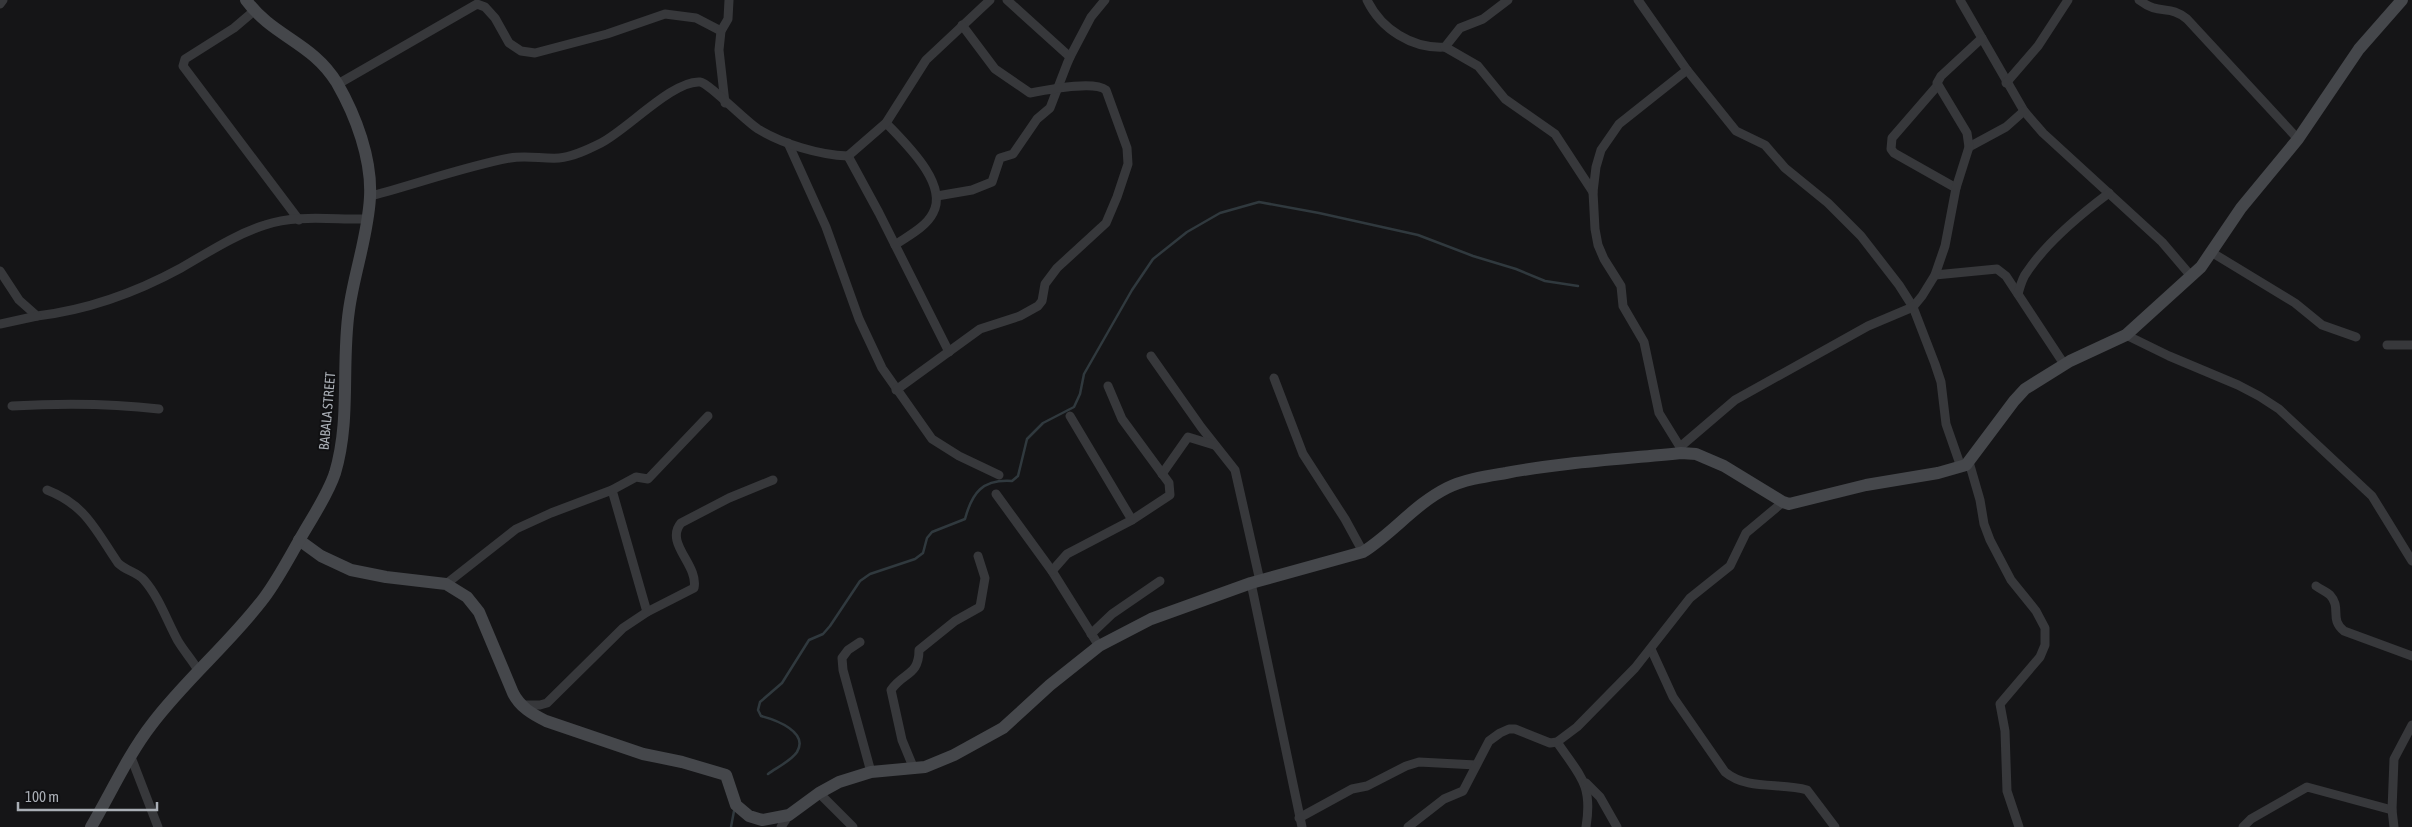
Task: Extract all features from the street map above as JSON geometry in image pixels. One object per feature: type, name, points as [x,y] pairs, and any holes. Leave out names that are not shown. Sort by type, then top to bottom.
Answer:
[{"type":"street","points":[[0,4],[3,0]]},
{"type":"street","name":"BABALA STREET","points":[[91,827],[151,725],[264,597],[325,497],[334,473],[343,438],[349,310],[368,219],[370,196],[363,140],[338,84],[322,62],[309,50],[267,24],[246,0]]},
{"type":"street","points":[[725,103],[719,66],[722,31],[728,19],[729,0]]},
{"type":"street","points":[[370,196],[485,163],[513,157],[560,158],[578,153],[603,142],[667,94],[691,82],[708,84],[725,103],[759,129],[788,143],[836,155],[848,156],[886,123],[926,60],[962,24],[990,0]]},
{"type":"street","points":[[1007,0],[1070,57]]},
{"type":"street","points":[[936,196],[972,190],[992,182],[1000,158],[1013,154],[1037,119],[1050,108],[1070,57],[1091,17],[1105,0]]},
{"type":"street","points":[[1367,0],[1374,16],[1395,33],[1417,45],[1431,48],[1445,47],[1478,66],[1505,99],[1556,134],[1593,192]]},
{"type":"street","points":[[1445,47],[1460,28],[1483,19],[1508,0]]},
{"type":"street","points":[[1638,0],[1688,70],[1736,131],[1765,145],[1784,168],[1828,203],[1851,225],[1879,258],[1913,307],[1941,382],[1946,424],[1965,464],[1990,540],[2011,580],[2036,611],[2045,628],[2045,646],[2040,658],[2000,704],[2005,731],[2006,790],[2019,827]]},
{"type":"street","points":[[1960,0],[2006,83],[2024,111],[2043,133],[2162,242],[2191,276]]},
{"type":"street","points":[[2006,83],[2038,46],[2068,0]]},
{"type":"street","points":[[2139,0],[2159,11],[2178,11],[2298,139]]},
{"type":"street","points":[[781,827],[789,815],[819,793],[839,782],[871,772],[925,767],[954,755],[1003,728],[1050,685],[1099,646],[1151,619],[1255,582],[1363,552],[1379,542],[1423,502],[1449,487],[1487,476],[1531,468],[1681,450],[1724,466],[1783,502],[1795,504],[1866,485],[1938,473],[1965,464],[2025,389],[2064,364],[2126,335],[2191,276],[2212,252],[2241,208],[2298,139],[2359,49],[2402,0]]},
{"type":"street","points":[[338,84],[477,4],[485,7],[509,43],[521,51],[535,53],[607,34],[665,14],[696,18],[722,31]]},
{"type":"street","points":[[254,11],[234,28],[185,58],[183,66],[299,220]]},
{"type":"street","points":[[896,390],[980,329],[1020,316],[1038,306],[1042,301],[1045,284],[1072,251],[1106,223],[1128,164],[1126,148],[1106,90],[1096,86],[1058,88],[1030,93],[995,69],[962,24]]},
{"type":"street","points":[[1956,188],[1894,153],[1891,149],[1892,138],[1938,85],[1941,76],[1982,38]]},
{"type":"street","points":[[1681,450],[1659,413],[1644,342],[1623,306],[1621,286],[1604,259],[1598,245],[1593,192],[1596,167],[1601,150],[1619,124],[1688,70]]},
{"type":"street","points":[[1681,450],[1735,400],[1868,326],[1913,307],[1935,275],[1946,246],[1956,188],[1969,147],[1967,133],[1938,85]]},
{"type":"street","points":[[1969,147],[1999,131],[2024,111]]},
{"type":"street","points":[[886,123],[924,168],[936,190],[933,214],[919,228],[895,245]]},
{"type":"street","points":[[788,143],[826,227],[869,344],[896,390],[932,439],[959,456],[1000,476]]},
{"type":"street","points":[[848,156],[949,352]]},
{"type":"street","points":[[2018,294],[2026,273],[2034,263],[2069,226],[2109,193]]},
{"type":"street","points":[[0,324],[89,306],[135,289],[171,272],[216,246],[267,224],[299,220],[368,219]]},
{"type":"street","points":[[2212,252],[2295,303],[2322,325],[2356,337]]},
{"type":"street","points":[[1935,275],[1997,269],[2006,276],[2064,364]]},
{"type":"street","points":[[0,271],[19,300],[37,316]]},
{"type":"street","points":[[2126,335],[2169,356],[2238,385],[2278,409],[2372,496],[2412,561]]},
{"type":"street","points":[[2387,345],[2412,345]]},
{"type":"street","points":[[1151,356],[1216,446],[1232,465],[1239,481],[1255,582],[1300,822],[1352,788],[1367,786],[1406,766],[1419,762],[1476,765]]},
{"type":"street","points":[[1274,378],[1302,454],[1345,519],[1363,552]]},
{"type":"street","points":[[1052,571],[1067,554],[1132,520],[1170,495],[1169,483],[1122,419],[1108,386]]},
{"type":"street","points":[[12,406],[77,402],[159,409]]},
{"type":"street","points":[[446,584],[516,530],[551,513],[612,490],[636,477],[648,479],[708,416]]},
{"type":"street","points":[[1070,416],[1132,520]]},
{"type":"street","points":[[1162,474],[1188,437],[1216,446]]},
{"type":"street","points":[[521,705],[547,703],[610,640],[646,612],[694,588],[695,582],[691,566],[675,537],[676,528],[680,522],[729,498],[773,480]]},
{"type":"street","points":[[47,490],[69,500],[80,508],[89,518],[123,569],[137,574],[144,580],[160,604],[178,641],[198,670]]},
{"type":"street","points":[[612,490],[646,612]]},
{"type":"street","points":[[996,494],[1052,571],[1099,646]]},
{"type":"street","points":[[1408,827],[1444,799],[1463,790],[1489,741],[1509,729],[1550,743],[1557,742],[1577,727],[1613,692],[1651,649],[1690,598],[1730,566],[1746,533],[1783,502]]},
{"type":"street","points":[[299,540],[321,556],[351,570],[386,577],[446,584],[474,604],[505,678],[521,705],[546,721],[643,754],[682,762],[726,775],[736,805],[749,816],[762,820],[789,815]]},
{"type":"street","points":[[914,769],[902,740],[891,690],[895,684],[912,672],[919,660],[919,650],[926,643],[955,621],[980,607],[985,578],[978,556]]},
{"type":"street","points":[[1091,634],[1112,614],[1160,581]]},
{"type":"street","points":[[2316,586],[2330,595],[2337,607],[2335,617],[2337,626],[2344,631],[2412,656]]},
{"type":"street","points":[[860,642],[848,650],[842,658],[843,670],[871,772]]},
{"type":"street","points":[[1651,649],[1673,697],[1724,772],[1734,780],[1746,783],[1807,790],[1835,827]]},
{"type":"street","points":[[2394,827],[2392,810],[2394,759],[2412,724]]},
{"type":"street","points":[[1557,742],[1586,783],[1600,797],[1617,827]]},
{"type":"street","points":[[131,757],[158,827]]},
{"type":"street","points":[[1586,783],[1589,806],[1586,827]]},
{"type":"street","points":[[2244,827],[2251,819],[2307,788],[2392,810]]},
{"type":"street","points":[[819,793],[853,827]]},
{"type":"waterway","points":[[768,774],[791,758],[797,752],[800,745],[799,739],[789,728],[775,720],[761,716],[758,710],[760,702],[782,683],[809,640],[823,634],[830,626],[860,581],[870,574],[915,559],[923,553],[927,538],[932,532],[965,519],[975,495],[986,485],[993,482],[1012,481],[1018,476],[1027,439],[1043,423],[1074,407],[1080,394],[1084,374],[1132,290],[1153,259],[1187,232],[1220,213],[1259,202],[1418,235],[1545,281],[1578,286]]},
{"type":"waterway","points":[[731,827],[734,811]]}]
